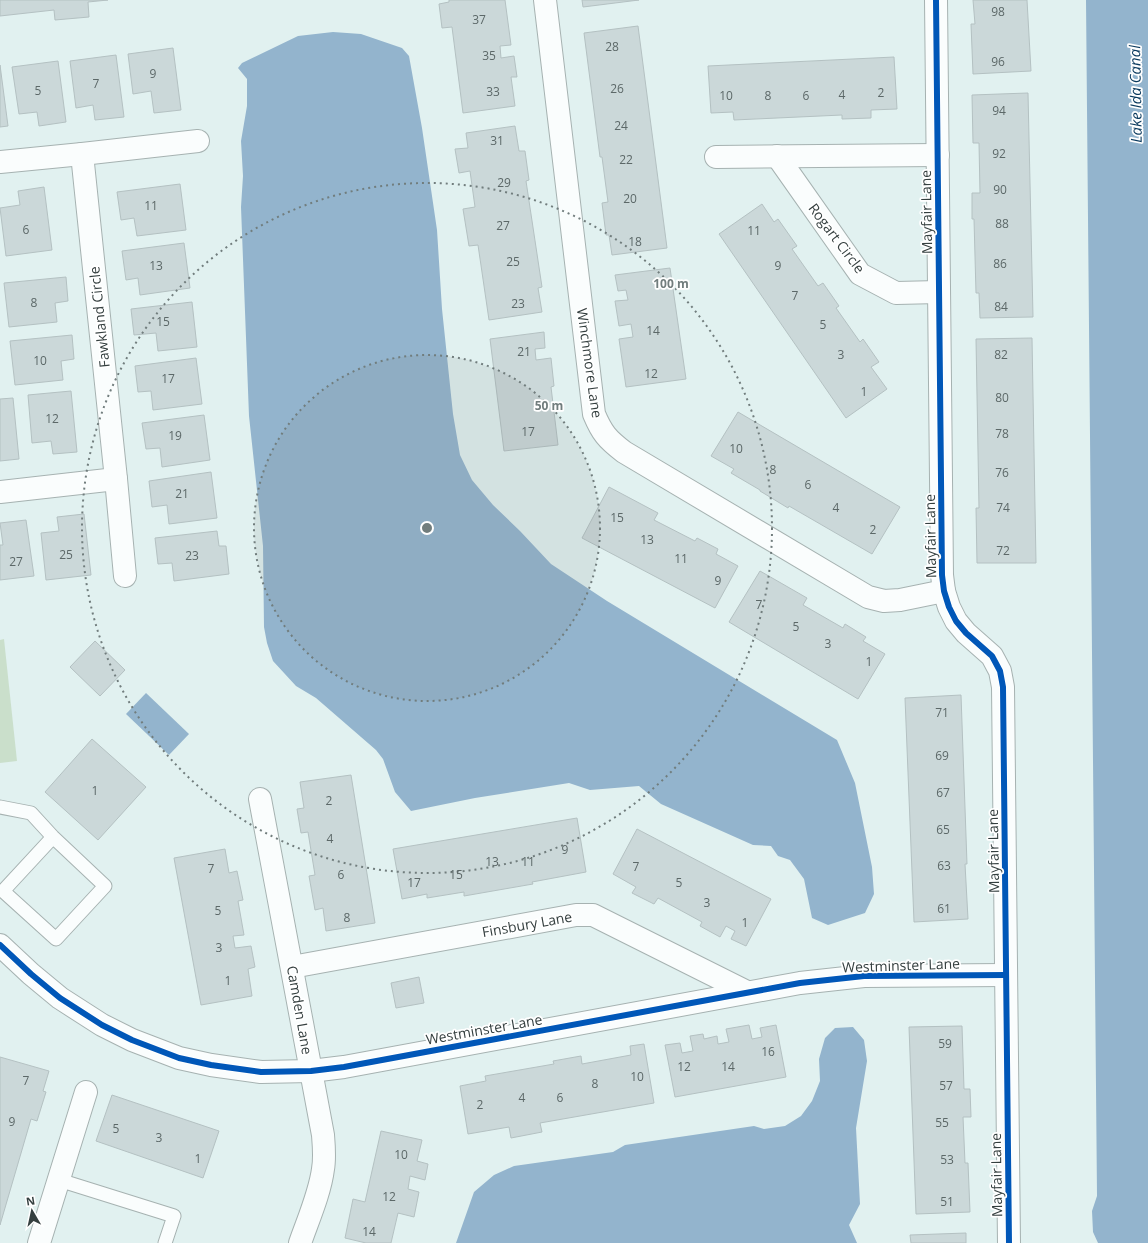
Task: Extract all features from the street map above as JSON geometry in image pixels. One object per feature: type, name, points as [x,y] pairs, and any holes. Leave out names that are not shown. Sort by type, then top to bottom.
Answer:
[{"type":"street","name":"Winchmore Lane","points":[[545,0],[594,414],[600,429],[610,442],[624,452],[868,597],[884,601],[900,600],[944,591]]},
{"type":"street","name":"Mayfair Lane","points":[[936,0],[942,575],[944,591],[949,607],[956,620],[966,633],[992,656],[1000,671],[1003,687],[1009,1243]]},
{"type":"street","points":[[0,162],[198,141]]},
{"type":"street","name":"Fawkland Circle","points":[[82,154],[125,576]]},
{"type":"street","points":[[716,157],[938,155]]},
{"type":"street","name":"Rogart Circle","points":[[777,156],[860,274],[896,293],[939,292]]},
{"type":"street","points":[[0,492],[116,479]]},
{"type":"street","name":"Camden Lane","points":[[260,799],[323,1135],[325,1153],[319,1188],[300,1243]]},
{"type":"street","name":"Finsbury Lane","points":[[292,967],[576,915],[593,915],[747,992]]},
{"type":"street","name":"Westminster Lane","points":[[0,945],[31,974],[60,998],[102,1025],[132,1040],[179,1058],[211,1065],[261,1072],[311,1071],[352,1065],[800,983],[864,976],[1006,975]]},
{"type":"street","points":[[39,1243],[86,1092]]},
{"type":"lane","points":[[0,807],[31,813],[53,837],[105,886],[56,939],[3,891],[53,837]]},
{"type":"lane","points":[[58,1180],[174,1216],[165,1243]]},
{"type":"green space","points":[[4,639],[17,761],[0,763],[0,640]]},
{"type":"water","name":"Lake Ida Canal","points":[[1086,0],[1148,0],[1148,1243],[1098,1243],[1093,1232],[1092,1211],[1097,1196]]},
{"type":"water","points":[[333,32],[361,34],[402,48],[409,56],[422,128],[437,230],[442,309],[453,414],[460,455],[472,480],[493,505],[551,564],[607,601],[837,740],[855,783],[872,867],[874,894],[865,913],[828,925],[812,918],[804,879],[790,860],[778,856],[771,846],[753,845],[661,804],[639,786],[590,790],[569,783],[475,798],[411,811],[395,792],[383,759],[376,750],[316,698],[296,686],[273,661],[264,627],[263,546],[249,416],[241,207],[243,176],[241,141],[247,106],[247,79],[238,68],[242,63],[298,36]]},
{"type":"water","points":[[146,693],[189,734],[169,755],[126,714]]},
{"type":"water","points":[[853,1027],[864,1040],[867,1061],[856,1128],[860,1204],[849,1225],[857,1243],[456,1243],[474,1192],[494,1175],[514,1166],[613,1152],[625,1145],[754,1126],[764,1129],[785,1126],[801,1116],[812,1101],[820,1081],[819,1059],[825,1038],[835,1028]]},
{"type":"building","points":[[0,0],[108,0],[88,2],[89,17],[55,20],[54,10],[0,16]]},
{"type":"building","points":[[449,0],[505,0],[511,45],[500,46],[501,58],[514,56],[517,77],[511,77],[515,106],[463,113],[452,27],[442,28],[439,4],[449,2]]},
{"type":"building","points":[[582,0],[639,0],[583,7]]},
{"type":"building","points":[[973,0],[1027,0],[1031,71],[973,74],[971,24],[975,24]]},
{"type":"building","points":[[638,26],[667,248],[612,255],[609,235],[606,235],[602,203],[608,202],[602,157],[600,157],[584,33]]},
{"type":"building","points":[[173,48],[181,110],[154,113],[151,91],[133,94],[128,54]]},
{"type":"building","points":[[116,55],[124,117],[95,120],[93,105],[76,108],[70,61]]},
{"type":"building","points":[[894,57],[897,109],[871,110],[871,118],[842,119],[842,115],[734,120],[733,112],[711,113],[708,66]]},
{"type":"building","points":[[58,61],[66,122],[39,126],[37,112],[19,114],[12,67]]},
{"type":"building","points":[[0,65],[8,126],[0,127]]},
{"type":"building","points":[[1028,93],[1033,317],[980,318],[979,293],[976,293],[974,219],[972,219],[972,193],[980,193],[979,143],[973,143],[972,95]]},
{"type":"building","points":[[515,126],[519,151],[525,151],[529,180],[526,181],[542,287],[538,288],[542,312],[489,320],[478,245],[469,246],[463,209],[475,207],[470,171],[459,173],[455,149],[468,148],[466,133]]},
{"type":"building","points":[[180,184],[186,230],[137,236],[134,218],[121,220],[117,192]]},
{"type":"building","points":[[44,187],[52,250],[6,256],[0,208],[20,205],[18,191]]},
{"type":"building","points":[[762,204],[774,222],[778,219],[797,246],[792,249],[818,286],[823,283],[839,306],[836,308],[860,342],[863,339],[879,362],[871,367],[887,389],[846,418],[719,234]]},
{"type":"building","points":[[184,243],[190,288],[140,295],[138,278],[126,280],[122,251]]},
{"type":"building","points":[[670,268],[686,379],[626,387],[619,339],[633,337],[631,324],[619,326],[615,301],[628,300],[626,290],[618,291],[615,275]]},
{"type":"building","points":[[66,277],[68,301],[55,303],[57,322],[9,327],[4,283]]},
{"type":"building","points":[[192,302],[197,347],[158,351],[156,333],[134,335],[131,309]]},
{"type":"building","points":[[544,332],[545,348],[535,349],[536,360],[551,358],[554,386],[551,387],[558,445],[504,451],[490,339]]},
{"type":"building","points":[[72,335],[74,359],[61,361],[63,380],[15,385],[10,341]]},
{"type":"building","points":[[1032,338],[1036,563],[977,563],[976,508],[979,508],[976,339]]},
{"type":"building","points":[[196,358],[202,404],[153,410],[151,391],[138,392],[135,366]]},
{"type":"building","points":[[71,391],[77,452],[53,454],[51,441],[32,443],[28,395]]},
{"type":"building","points":[[13,398],[19,459],[0,461],[0,399]]},
{"type":"building","points":[[738,412],[900,507],[872,554],[760,491],[731,473],[734,469],[711,456]]},
{"type":"building","points":[[204,415],[210,460],[162,467],[160,448],[146,449],[142,423]]},
{"type":"building","points":[[211,472],[217,518],[169,524],[167,505],[152,507],[149,481]]},
{"type":"building","points":[[609,487],[658,513],[654,520],[695,541],[697,538],[718,549],[716,554],[738,566],[715,608],[582,538]]},
{"type":"building","points":[[84,514],[91,575],[46,580],[41,533],[59,531],[57,517]]},
{"type":"building","points":[[26,520],[34,576],[0,580],[0,545],[3,545],[0,523]]},
{"type":"building","points":[[217,531],[219,546],[226,546],[229,574],[174,581],[172,563],[158,564],[155,538]]},
{"type":"building","points":[[760,571],[807,598],[803,605],[843,628],[845,624],[866,637],[863,641],[885,654],[858,699],[729,622]]},
{"type":"building","points":[[95,641],[125,670],[100,696],[70,667]]},
{"type":"building","points":[[961,695],[967,864],[965,864],[968,919],[914,922],[905,698]]},
{"type":"building","points":[[92,739],[146,787],[98,840],[45,792]]},
{"type":"building","points":[[351,775],[375,923],[326,931],[323,908],[315,910],[309,876],[315,875],[308,832],[301,833],[297,809],[304,808],[300,782]]},
{"type":"building","points":[[577,818],[586,872],[532,882],[533,884],[464,896],[464,892],[427,898],[427,894],[402,899],[393,849]]},
{"type":"building","points":[[637,829],[771,899],[746,946],[731,939],[735,931],[726,926],[720,937],[700,926],[702,922],[658,898],[654,904],[632,893],[636,887],[613,874]]},
{"type":"building","points":[[225,849],[229,873],[237,871],[243,900],[238,901],[244,935],[233,936],[235,948],[251,946],[255,967],[248,969],[252,996],[201,1005],[174,858]]},
{"type":"building","points":[[419,977],[424,1003],[396,1008],[391,983]]},
{"type":"building","points":[[749,1025],[752,1039],[762,1037],[760,1028],[776,1025],[786,1077],[675,1097],[665,1045],[680,1043],[682,1053],[693,1051],[690,1036],[703,1034],[704,1039],[717,1036],[718,1044],[729,1042],[726,1029]]},
{"type":"building","points":[[962,1026],[964,1089],[970,1089],[971,1117],[963,1117],[965,1163],[968,1163],[970,1212],[916,1214],[909,1027]]},
{"type":"building","points":[[644,1044],[654,1103],[540,1123],[542,1132],[511,1138],[509,1127],[468,1134],[460,1086],[486,1081],[485,1076],[554,1064],[553,1061],[581,1056],[582,1064],[631,1055],[630,1046]]},
{"type":"building","points":[[0,1057],[49,1071],[43,1091],[46,1092],[37,1121],[31,1119],[0,1225]]},
{"type":"building","points":[[112,1095],[219,1131],[203,1178],[96,1141]]},
{"type":"building","points":[[381,1131],[422,1140],[417,1161],[428,1164],[425,1180],[410,1176],[408,1189],[419,1192],[414,1217],[398,1213],[391,1243],[366,1243],[345,1238],[353,1199],[365,1202]]},
{"type":"building","points":[[966,1233],[966,1243],[911,1243],[910,1235]]},
{"type":"cycle path","points":[[936,0],[942,575],[944,591],[949,607],[956,621],[966,633],[992,656],[1000,671],[1003,687],[1009,1243]]},
{"type":"cycle path","points":[[0,945],[31,974],[60,998],[102,1025],[132,1040],[179,1058],[211,1065],[261,1072],[311,1071],[344,1067],[800,983],[864,976],[1006,975]]}]
